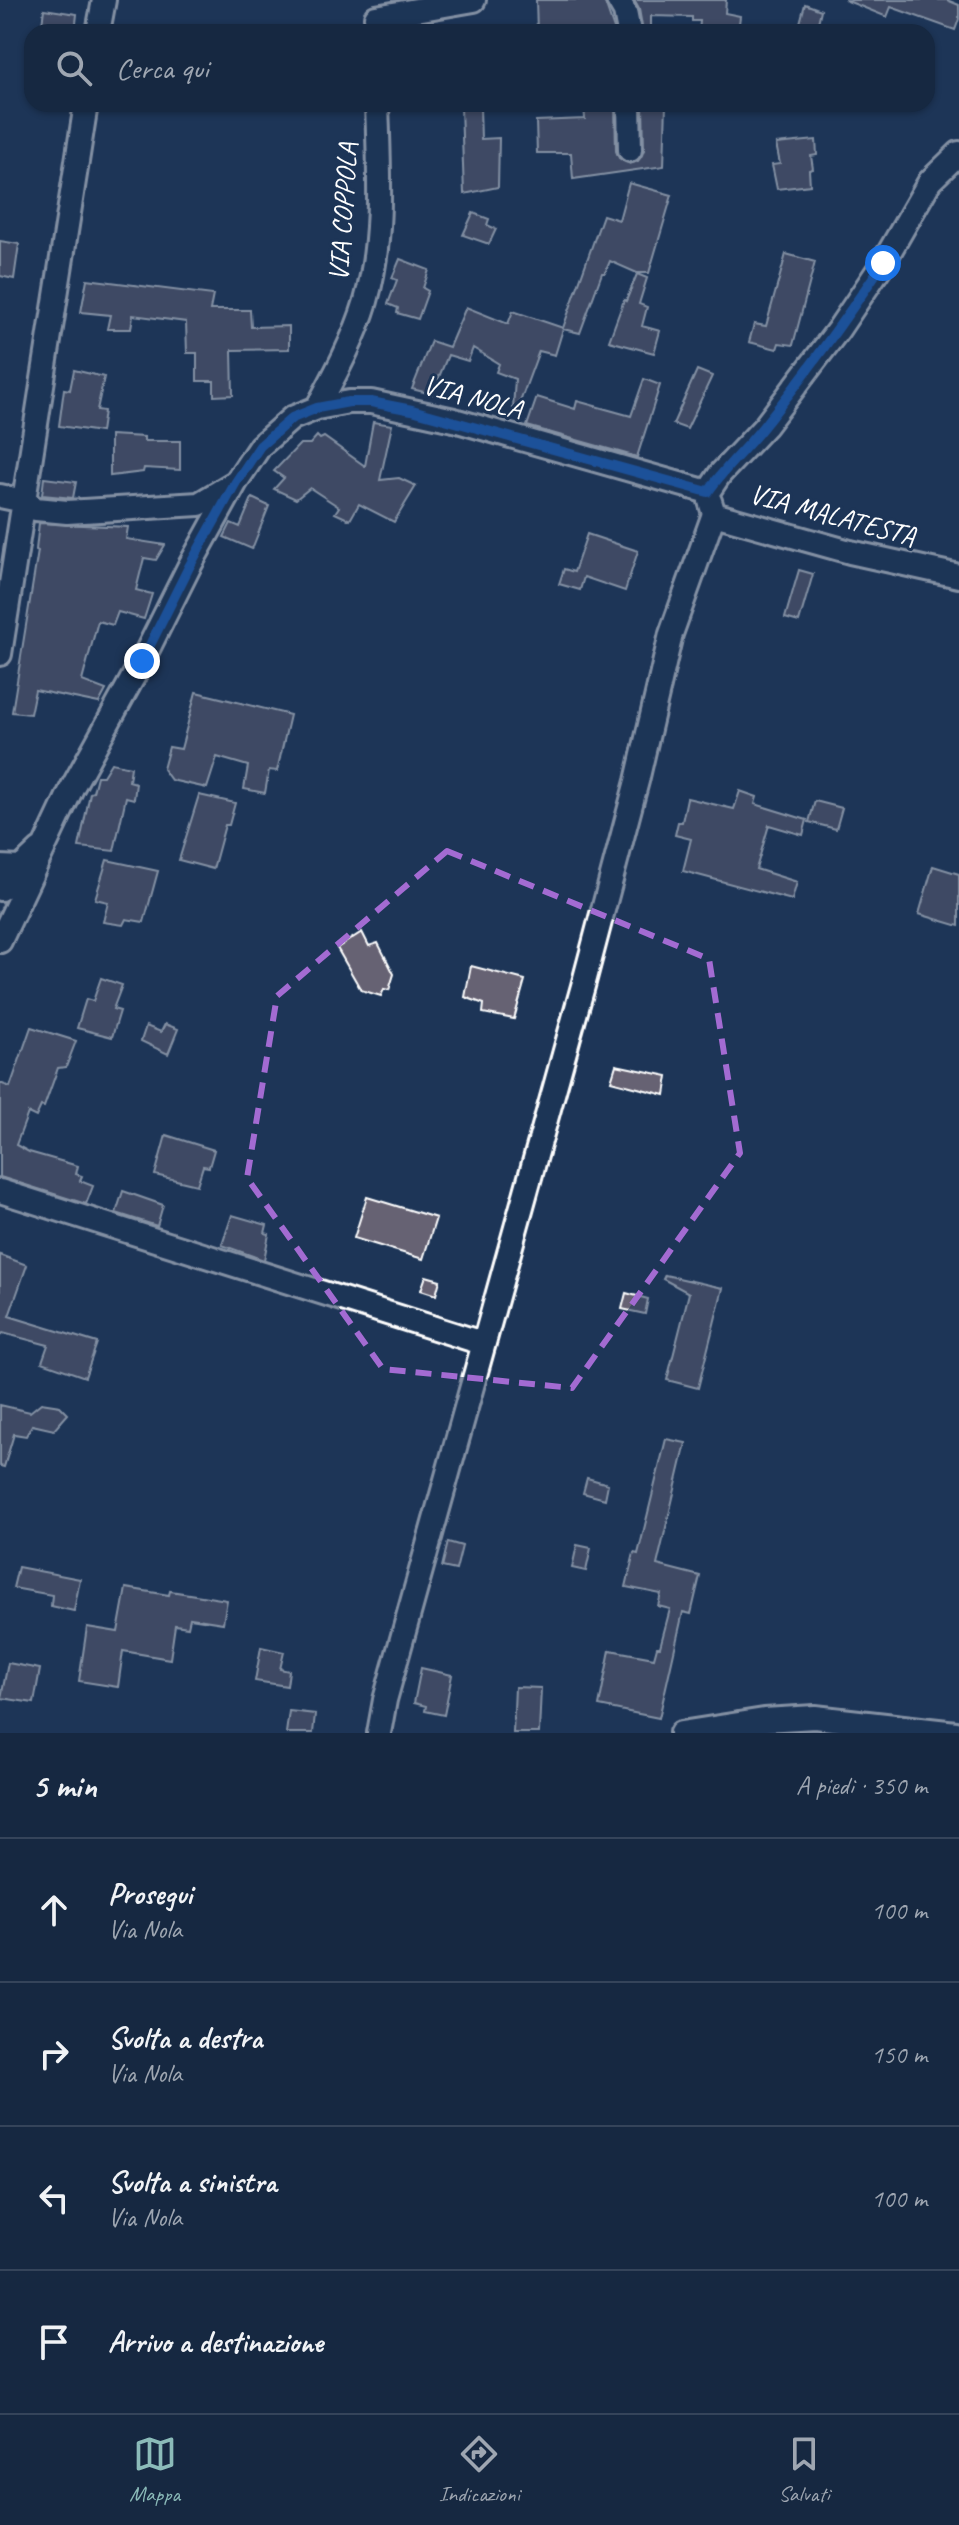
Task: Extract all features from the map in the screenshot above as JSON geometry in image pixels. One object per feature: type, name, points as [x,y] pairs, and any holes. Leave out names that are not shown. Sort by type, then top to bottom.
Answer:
[{"type":"street","points":[[100,24],[104,0]]},
{"type":"street","points":[[376,16],[474,0]]},
{"type":"street","points":[[618,0],[627,24]]},
{"type":"street","points":[[0,654],[85,112]]},
{"type":"street","name":"VIA COPPOLA","points":[[317,408],[365,302],[375,253],[379,186],[377,112]]},
{"type":"street","points":[[629,112],[630,150]]},
{"type":"street","points":[[379,1733],[385,1700],[482,1343],[583,986],[637,781],[671,634],[720,474],[765,426],[838,330],[883,263],[930,181],[959,153]]},
{"type":"street","name":"VIA NOLA","points":[[2,933],[72,788],[236,482],[260,446],[292,418],[317,408],[349,402],[371,402],[412,410],[711,503]]},
{"type":"street","points":[[0,496],[24,501],[36,509],[67,512],[199,504],[236,482]]},
{"type":"street","name":"VIA MALATESTA","points":[[711,503],[850,552],[959,576]]},
{"type":"street","name":"VIA NOLA","points":[[0,889],[12,881],[11,868],[43,846]]},
{"type":"street","points":[[0,1191],[482,1343]]},
{"type":"street","points":[[681,1733],[764,1720],[815,1717],[956,1733]]},
{"type":"highlighted area","points":[[447,851],[709,959],[740,1153],[572,1388],[383,1369],[247,1178],[277,996]]},
{"type":"building","points":[[536,0],[604,0],[612,24],[537,24]]},
{"type":"building","points":[[634,0],[726,0],[725,13],[740,16],[739,24],[700,24],[700,21],[692,21],[692,17],[651,16],[651,24],[642,24]]},
{"type":"building","points":[[845,0],[947,0],[959,5],[959,19],[955,30],[891,7],[887,17]]},
{"type":"building","points":[[805,4],[821,10],[818,24],[800,23]]},
{"type":"building","points":[[44,9],[77,14],[76,24],[42,24]]},
{"type":"building","points":[[461,112],[480,112],[481,139],[499,138],[498,187],[464,194]]},
{"type":"building","points":[[585,112],[615,112],[616,151],[619,158],[630,164],[638,161],[644,150],[643,112],[666,112],[664,166],[573,179],[571,153],[537,153],[536,121],[585,119]]},
{"type":"building","points":[[816,140],[817,155],[811,156],[813,169],[809,170],[810,185],[777,189],[772,165],[780,164],[776,144]]},
{"type":"building","points":[[629,183],[672,195],[649,273],[637,273],[610,261],[605,273],[602,273],[580,333],[563,329],[555,355],[539,351],[517,410],[513,409],[515,379],[496,372],[499,364],[473,348],[468,361],[448,355],[432,394],[412,389],[431,341],[449,347],[466,307],[508,324],[513,311],[563,328],[603,215],[619,220]]},
{"type":"building","points":[[473,213],[489,219],[487,225],[496,229],[489,244],[463,235]]},
{"type":"building","points":[[0,241],[19,244],[14,279],[0,276]]},
{"type":"building","points":[[786,254],[815,262],[793,345],[779,343],[777,349],[749,342],[754,324],[766,326]]},
{"type":"building","points":[[400,259],[429,270],[423,288],[428,291],[418,319],[397,313],[398,308],[388,304],[397,280],[392,278]]},
{"type":"building","points":[[637,274],[647,278],[639,304],[647,307],[642,326],[660,331],[654,353],[609,341]]},
{"type":"building","points":[[87,279],[213,295],[210,310],[250,310],[251,327],[289,326],[289,349],[232,350],[233,395],[214,396],[214,381],[197,381],[197,353],[187,353],[186,322],[133,315],[131,329],[107,329],[110,315],[81,312]]},
{"type":"building","points":[[74,370],[104,377],[97,410],[104,411],[101,432],[59,426],[64,389],[70,390]]},
{"type":"building","points":[[697,370],[712,376],[687,429],[673,424]]},
{"type":"building","points":[[644,379],[660,385],[637,457],[527,426],[537,397],[575,409],[577,401],[631,416]]},
{"type":"building","points":[[373,422],[392,425],[380,480],[399,478],[416,486],[394,522],[359,504],[350,520],[335,513],[339,507],[310,488],[296,499],[274,489],[284,478],[274,471],[300,444],[310,444],[317,436],[320,439],[324,437],[365,466]]},
{"type":"building","points":[[110,435],[144,437],[144,441],[180,441],[180,470],[144,468],[143,472],[110,476]]},
{"type":"building","points":[[44,478],[76,482],[73,498],[42,495]]},
{"type":"building","points":[[252,498],[269,506],[252,549],[224,537],[231,523],[240,527]]},
{"type":"building","points":[[39,523],[128,527],[126,539],[165,545],[156,560],[144,558],[136,590],[152,594],[144,619],[118,612],[113,625],[98,621],[82,681],[106,690],[99,703],[35,690],[30,714],[12,712],[38,551]]},
{"type":"building","points":[[587,534],[638,551],[625,591],[584,577],[580,590],[559,584],[564,569],[574,572]]},
{"type":"building","points":[[799,570],[813,574],[799,622],[785,618]]},
{"type":"building","points":[[196,692],[290,715],[277,771],[269,770],[265,793],[244,789],[248,766],[217,757],[207,788],[171,780],[163,769],[169,747],[181,749]]},
{"type":"building","points":[[111,763],[131,767],[129,781],[136,783],[134,799],[126,797],[114,851],[79,847],[90,793],[97,776],[103,776]]},
{"type":"building","points":[[740,791],[757,797],[755,804],[807,820],[803,835],[769,825],[756,869],[797,882],[792,900],[683,871],[691,839],[675,835],[678,822],[682,822],[687,798],[734,809]]},
{"type":"building","points":[[199,795],[235,803],[229,825],[225,825],[213,869],[179,860]]},
{"type":"building","points":[[815,801],[842,808],[836,829],[809,822]]},
{"type":"building","points":[[107,860],[158,871],[144,922],[126,919],[123,925],[103,922],[108,902],[95,899]]},
{"type":"building","points":[[933,866],[959,874],[959,926],[919,914]]},
{"type":"building","points":[[362,932],[369,946],[378,943],[394,974],[389,990],[384,989],[381,996],[361,990],[337,948]]},
{"type":"building","points":[[471,966],[525,980],[514,1019],[483,1013],[484,1004],[465,997]]},
{"type":"building","points":[[101,978],[122,985],[113,1009],[120,1011],[112,1037],[77,1028],[86,999],[93,1001]]},
{"type":"building","points":[[165,1024],[178,1029],[168,1054],[141,1041],[146,1026],[161,1032]]},
{"type":"building","points":[[31,1027],[76,1041],[66,1067],[58,1068],[44,1107],[41,1106],[36,1117],[28,1113],[16,1145],[29,1152],[78,1166],[76,1174],[82,1176],[80,1181],[93,1186],[86,1204],[0,1177],[0,1083],[10,1087]]},
{"type":"building","points":[[616,1065],[668,1076],[665,1095],[611,1081]]},
{"type":"building","points":[[166,1135],[214,1150],[209,1167],[203,1166],[197,1185],[155,1175]]},
{"type":"building","points":[[123,1191],[163,1205],[157,1226],[116,1213]]},
{"type":"building","points":[[367,1197],[436,1218],[423,1259],[354,1238]]},
{"type":"building","points":[[232,1215],[267,1225],[265,1233],[269,1234],[264,1260],[222,1245]]},
{"type":"building","points":[[0,1255],[27,1265],[9,1316],[97,1343],[85,1377],[42,1362],[48,1345],[3,1333],[0,1336]]},
{"type":"building","points":[[665,1275],[723,1288],[698,1388],[667,1380],[689,1293],[663,1279]]},
{"type":"building","points":[[426,1276],[440,1280],[436,1295],[421,1290]]},
{"type":"building","points":[[626,1293],[648,1299],[645,1314],[622,1309]]},
{"type":"building","points":[[41,1403],[60,1406],[68,1414],[54,1430],[32,1425],[26,1436],[14,1434],[4,1467],[0,1466],[0,1405],[30,1412]]},
{"type":"building","points":[[666,1439],[686,1443],[657,1565],[700,1576],[691,1614],[683,1612],[659,1718],[599,1706],[610,1650],[654,1658],[670,1609],[658,1606],[661,1594],[626,1587],[634,1553],[638,1554]]},
{"type":"building","points":[[587,1478],[608,1484],[605,1499],[583,1493]]},
{"type":"building","points":[[448,1542],[462,1546],[456,1570],[442,1567]]},
{"type":"building","points":[[577,1545],[591,1548],[586,1571],[572,1568]]},
{"type":"building","points":[[18,1567],[80,1579],[74,1611],[51,1606],[52,1595],[13,1588]]},
{"type":"building","points":[[126,1588],[227,1600],[223,1623],[190,1618],[188,1627],[175,1625],[170,1659],[123,1651],[118,1687],[79,1681],[87,1627],[118,1632]]},
{"type":"building","points":[[261,1647],[284,1652],[280,1669],[289,1671],[287,1686],[255,1681]]},
{"type":"building","points":[[8,1663],[40,1669],[34,1703],[1,1698]]},
{"type":"building","points":[[421,1668],[452,1675],[444,1715],[425,1711],[426,1706],[414,1703]]},
{"type":"building","points":[[515,1687],[541,1688],[539,1733],[513,1733]]},
{"type":"building","points":[[289,1711],[315,1714],[313,1733],[286,1733]]},
{"type":"route","points":[[142,661],[236,482],[260,446],[292,418],[317,408],[349,402],[371,402],[454,420],[708,492],[720,474],[765,426],[838,330],[883,263]]}]
